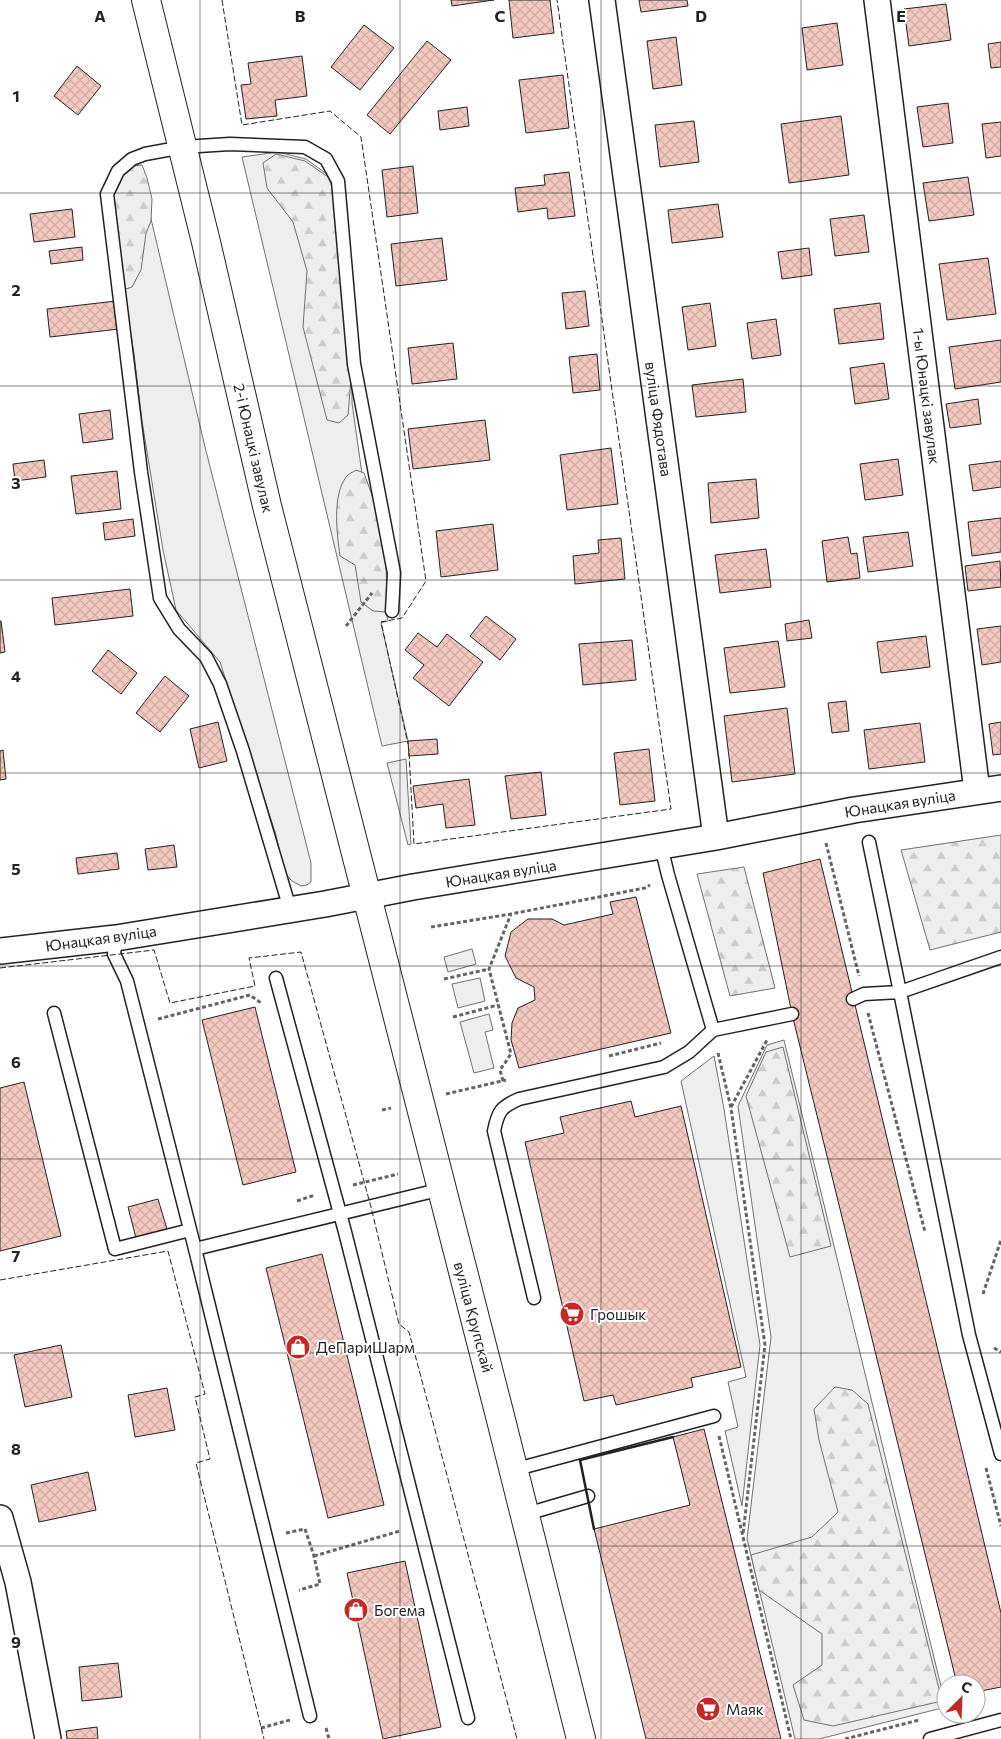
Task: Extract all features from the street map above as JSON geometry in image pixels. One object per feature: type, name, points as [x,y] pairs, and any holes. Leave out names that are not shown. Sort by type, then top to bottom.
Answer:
[{"type":"street","name":"2-і Юнацкі завулак","points":[[146,0],[206,242],[267,506],[367,896]]},
{"type":"street","name":"вуліца Фядотава","points":[[602,0],[716,837]]},
{"type":"street","name":"1-ы Юнацкі завулак","points":[[876,0],[977,791]]},
{"type":"street","name":"Юнацкая вуліца","points":[[0,951],[116,938],[716,837],[854,810],[1001,788]]},
{"type":"street","name":"вуліца Крупскай","points":[[367,896],[580,1739]]},
{"type":"street","points":[[0,1518],[18,1582],[48,1739]]},
{"type":"lane","points":[[290,908],[243,751],[220,684],[206,657],[179,629],[160,598],[140,472],[106,194],[118,171],[132,159],[145,154],[183,147],[230,144],[305,146],[326,159],[338,181],[354,364],[394,573],[392,611]]},
{"type":"lane","points":[[869,842],[969,1335],[1001,1454]]},
{"type":"lane","points":[[661,846],[713,1030]]},
{"type":"lane","points":[[116,938],[114,954],[126,981],[190,1230],[310,1716]]},
{"type":"lane","points":[[858,997],[900,992],[1001,957]]},
{"type":"lane","points":[[276,978],[340,1214],[468,1718]]},
{"type":"lane","points":[[54,1013],[114,1248],[190,1230]]},
{"type":"lane","points":[[534,1298],[494,1131],[497,1115],[506,1105],[519,1099],[664,1067],[689,1052],[713,1030],[792,1014]]},
{"type":"lane","points":[[194,1249],[442,1189]]},
{"type":"lane","points":[[513,1470],[714,1416]]},
{"type":"lane","points":[[523,1515],[588,1496]]},
{"type":"lane","points":[[930,1739],[960,1735],[1001,1720]]},
{"type":"path","points":[[346,626],[372,593]]},
{"type":"path","points":[[825,838],[858,997],[926,1235]]},
{"type":"path","points":[[431,928],[645,888],[668,875]]},
{"type":"path","points":[[503,1081],[500,1070],[511,1054],[489,969],[511,914]]},
{"type":"path","points":[[444,979],[489,969]]},
{"type":"path","points":[[155,1020],[250,995],[264,1005]]},
{"type":"path","points":[[452,1017],[498,1005]]},
{"type":"path","points":[[731,1108],[778,1017]]},
{"type":"path","points":[[713,1030],[731,1108],[765,1345],[743,1534]]},
{"type":"path","points":[[294,1202],[398,1174]]},
{"type":"path","points":[[714,1416],[791,1739]]},
{"type":"path","points":[[984,1461],[1001,1526]]},
{"type":"path","points":[[282,1534],[305,1529],[314,1556],[320,1584],[292,1592]]},
{"type":"path","points":[[314,1556],[407,1529]]},
{"type":"path","points":[[845,1739],[928,1718]]},
{"type":"path","points":[[325,1722],[330,1739]]},
{"type":"green space","points":[[278,152],[306,159],[328,175],[337,195],[352,366],[352,403],[361,467],[388,621],[381,623],[408,741],[382,746],[242,157]]},
{"type":"green space","points":[[276,154],[305,161],[328,177],[336,196],[352,367],[348,415],[339,423],[327,420],[303,327],[307,271],[293,222],[267,188],[263,163]]},
{"type":"green space","points":[[138,164],[205,447],[311,863],[311,882],[307,885],[301,886],[292,881],[283,871],[276,835],[220,662],[176,610],[163,550],[142,421],[112,197],[123,173],[133,165]]},
{"type":"green space","points":[[142,165],[152,199],[151,221],[146,233],[141,270],[132,287],[126,289],[122,281],[113,197],[124,174],[133,166]]},
{"type":"green space","points":[[356,470],[364,473],[378,512],[386,557],[387,612],[373,611],[361,602],[355,565],[340,556],[337,515],[339,494],[346,477]]},
{"type":"green space","points":[[406,759],[411,844],[408,845],[387,763]]},
{"type":"green space","points":[[1001,835],[1001,932],[930,950],[901,850]]},
{"type":"green space","points":[[744,867],[775,988],[730,996],[697,874]]},
{"type":"green space","points":[[472,949],[476,964],[448,972],[444,957]]},
{"type":"green space","points":[[480,978],[485,1001],[458,1008],[452,984]]},
{"type":"green space","points":[[489,1014],[493,1030],[485,1032],[494,1068],[474,1073],[460,1022]]},
{"type":"green space","points":[[784,1040],[938,1674],[936,1674],[936,1710],[819,1739],[795,1739],[747,1539],[771,1337],[738,1106],[767,1045]]},
{"type":"green space","points":[[783,1047],[831,1246],[790,1257],[746,1096],[766,1052]]},
{"type":"green space","points":[[714,1056],[724,1109],[760,1345],[742,1506],[725,1431],[738,1427],[728,1382],[746,1377],[681,1081]]},
{"type":"green space","points":[[835,1387],[852,1390],[868,1404],[936,1677],[936,1702],[833,1726],[804,1720],[793,1685],[822,1665],[822,1634],[759,1590],[751,1555],[812,1537],[838,1512],[819,1440],[814,1409]]},
{"type":"building","points":[[451,0],[494,0],[452,6]]},
{"type":"building","points":[[509,0],[550,0],[554,33],[513,38]]},
{"type":"building","points":[[639,0],[687,0],[688,6],[641,12]]},
{"type":"building","points":[[946,4],[951,40],[909,46],[904,9]]},
{"type":"building","points":[[837,23],[843,65],[807,70],[802,28]]},
{"type":"building","points":[[364,25],[394,48],[360,90],[331,67]]},
{"type":"building","points":[[676,37],[682,85],[653,89],[647,41]]},
{"type":"building","points":[[427,41],[451,60],[390,134],[367,115]]},
{"type":"building","points":[[1001,42],[1001,67],[991,68],[988,44]]},
{"type":"building","points":[[302,56],[307,96],[275,100],[277,116],[246,119],[241,85],[251,84],[248,63]]},
{"type":"building","points":[[77,66],[101,86],[78,115],[54,96]]},
{"type":"building","points":[[563,75],[569,128],[526,133],[519,80]]},
{"type":"building","points":[[948,103],[953,143],[923,147],[917,107]]},
{"type":"building","points":[[467,107],[469,126],[440,130],[438,111]]},
{"type":"building","points":[[841,116],[849,175],[789,183],[781,124]]},
{"type":"building","points":[[694,121],[699,162],[660,167],[655,125]]},
{"type":"building","points":[[1001,122],[1001,156],[986,158],[982,124]]},
{"type":"building","points":[[413,166],[418,213],[387,217],[382,170]]},
{"type":"building","points":[[569,172],[575,216],[548,219],[547,208],[518,212],[515,188],[545,185],[544,175]]},
{"type":"building","points":[[968,177],[974,215],[929,221],[923,183]]},
{"type":"building","points":[[718,204],[723,237],[672,243],[668,210]]},
{"type":"building","points":[[72,209],[75,237],[34,242],[30,214]]},
{"type":"building","points":[[864,215],[869,252],[835,256],[830,219]]},
{"type":"building","points":[[442,238],[447,280],[396,286],[391,244]]},
{"type":"building","points":[[82,247],[83,260],[51,264],[49,251]]},
{"type":"building","points":[[809,248],[812,275],[782,279],[778,252]]},
{"type":"building","points":[[988,258],[996,314],[947,320],[939,264]]},
{"type":"building","points":[[585,291],[589,326],[566,329],[562,293]]},
{"type":"building","points":[[116,301],[119,329],[50,337],[47,309]]},
{"type":"building","points":[[710,303],[716,346],[688,350],[682,307]]},
{"type":"building","points":[[880,303],[884,339],[839,344],[834,309]]},
{"type":"building","points":[[776,319],[781,355],[752,359],[747,323]]},
{"type":"building","points":[[1001,340],[1001,382],[955,389],[949,347]]},
{"type":"building","points":[[453,343],[457,379],[412,384],[408,348]]},
{"type":"building","points":[[597,354],[600,390],[573,393],[569,357]]},
{"type":"building","points":[[884,363],[889,399],[855,404],[850,368]]},
{"type":"building","points":[[743,379],[746,412],[696,417],[692,385]]},
{"type":"building","points":[[978,399],[981,424],[950,428],[946,404]]},
{"type":"building","points":[[110,410],[113,439],[83,443],[79,414]]},
{"type":"building","points":[[485,420],[490,460],[413,469],[408,429]]},
{"type":"building","points":[[611,448],[618,504],[567,510],[560,455]]},
{"type":"building","points":[[898,459],[903,495],[865,500],[860,464]]},
{"type":"building","points":[[44,460],[46,477],[15,481],[13,464]]},
{"type":"building","points":[[1001,461],[1001,487],[973,491],[969,465]]},
{"type":"building","points":[[117,471],[121,509],[76,514],[71,476]]},
{"type":"building","points":[[756,479],[759,518],[711,523],[708,483]]},
{"type":"building","points":[[1001,518],[1001,552],[972,556],[968,522]]},
{"type":"building","points":[[133,519],[135,536],[105,540],[103,523]]},
{"type":"building","points":[[493,524],[498,570],[441,577],[436,531]]},
{"type":"building","points":[[908,532],[913,566],[868,572],[863,537]]},
{"type":"building","points":[[848,537],[851,554],[857,553],[860,578],[827,582],[822,541]]},
{"type":"building","points":[[621,538],[625,579],[575,584],[573,556],[599,553],[598,540]]},
{"type":"building","points":[[766,549],[771,587],[720,593],[715,555]]},
{"type":"building","points":[[1000,561],[1001,587],[968,591],[965,566]]},
{"type":"building","points":[[130,589],[133,616],[55,625],[52,598]]},
{"type":"building","points":[[486,616],[516,639],[500,660],[470,636]]},
{"type":"building","points":[[809,620],[812,638],[787,641],[785,624]]},
{"type":"building","points":[[0,621],[5,652],[0,653]]},
{"type":"building","points":[[1001,626],[1001,662],[982,665],[977,629]]},
{"type":"building","points":[[418,633],[437,647],[447,634],[483,662],[449,706],[413,678],[424,665],[405,650]]},
{"type":"building","points":[[926,636],[930,667],[881,673],[877,642]]},
{"type":"building","points":[[632,640],[636,680],[583,685],[579,644]]},
{"type":"building","points":[[778,641],[785,687],[730,693],[724,648]]},
{"type":"building","points":[[108,650],[137,673],[121,694],[92,671]]},
{"type":"building","points":[[165,676],[189,696],[160,732],[136,713]]},
{"type":"building","points":[[846,701],[849,731],[832,733],[828,703]]},
{"type":"building","points":[[787,708],[795,774],[732,782],[724,716]]},
{"type":"building","points":[[218,722],[227,761],[199,768],[190,729]]},
{"type":"building","points":[[1001,722],[1001,754],[993,755],[989,724]]},
{"type":"building","points":[[920,723],[925,762],[869,769],[864,730]]},
{"type":"building","points":[[437,739],[438,754],[409,756],[408,741]]},
{"type":"building","points":[[649,749],[655,801],[620,805],[614,753]]},
{"type":"building","points":[[3,750],[6,779],[0,780],[0,751]]},
{"type":"building","points":[[541,772],[546,815],[511,819],[505,776]]},
{"type":"building","points":[[469,779],[475,825],[446,828],[443,804],[416,808],[413,786]]},
{"type":"building","points":[[174,845],[177,867],[148,870],[145,849]]},
{"type":"building","points":[[117,853],[119,869],[78,874],[76,858]]},
{"type":"building","points":[[820,859],[1001,1613],[1001,1687],[986,1690],[986,1674],[955,1674],[792,1014],[763,873]]},
{"type":"building","points":[[636,897],[671,1033],[519,1068],[511,1040],[512,1023],[518,1008],[535,1000],[534,987],[516,978],[505,956],[511,932],[528,919],[552,919],[564,925],[613,914],[610,902]]},
{"type":"building","points":[[255,1007],[296,1172],[243,1185],[202,1020]]},
{"type":"building","points":[[24,1082],[61,1236],[0,1251],[0,1088]]},
{"type":"building","points":[[631,1101],[635,1117],[681,1106],[741,1367],[691,1378],[693,1387],[616,1405],[613,1395],[584,1401],[525,1142],[564,1133],[560,1117]]},
{"type":"building","points":[[158,1199],[167,1229],[136,1238],[128,1207]]},
{"type":"building","points":[[322,1254],[384,1505],[328,1518],[266,1268]]},
{"type":"building","points":[[61,1345],[72,1397],[25,1407],[14,1355]]},
{"type":"building","points":[[167,1388],[175,1430],[135,1437],[128,1395]]},
{"type":"building","points":[[704,1429],[781,1739],[646,1739],[594,1529],[690,1505],[673,1437]]},
{"type":"building","points":[[88,1472],[96,1510],[39,1522],[31,1485]]},
{"type":"building","points":[[405,1561],[441,1727],[383,1739],[347,1573]]},
{"type":"building","points":[[118,1663],[122,1697],[82,1701],[79,1667]]},
{"type":"building","points":[[97,1727],[98,1739],[67,1739],[66,1731]]},
{"type":"fence","points":[[222,0],[242,125],[330,111],[361,137],[426,581],[402,618],[381,622],[408,744]]},
{"type":"fence","points":[[409,753],[414,844],[671,809],[557,0]]},
{"type":"fence","points":[[0,968],[154,950],[170,1003],[255,986],[249,958],[301,952],[371,1207],[399,1324],[409,1332],[517,1739]]},
{"type":"fence","points":[[0,1280],[168,1251],[205,1394],[195,1397],[210,1459],[196,1463],[264,1739]]},
{"type":"wall","points":[[594,1529],[580,1460],[673,1437]]},
{"type":"place","name":"Грошык","points":[[572,1314]]},
{"type":"place","name":"ДеПариШарм","points":[[298,1347]]},
{"type":"place","name":"Богема","points":[[356,1610]]},
{"type":"place","name":"Маяк","points":[[708,1709]]}]
